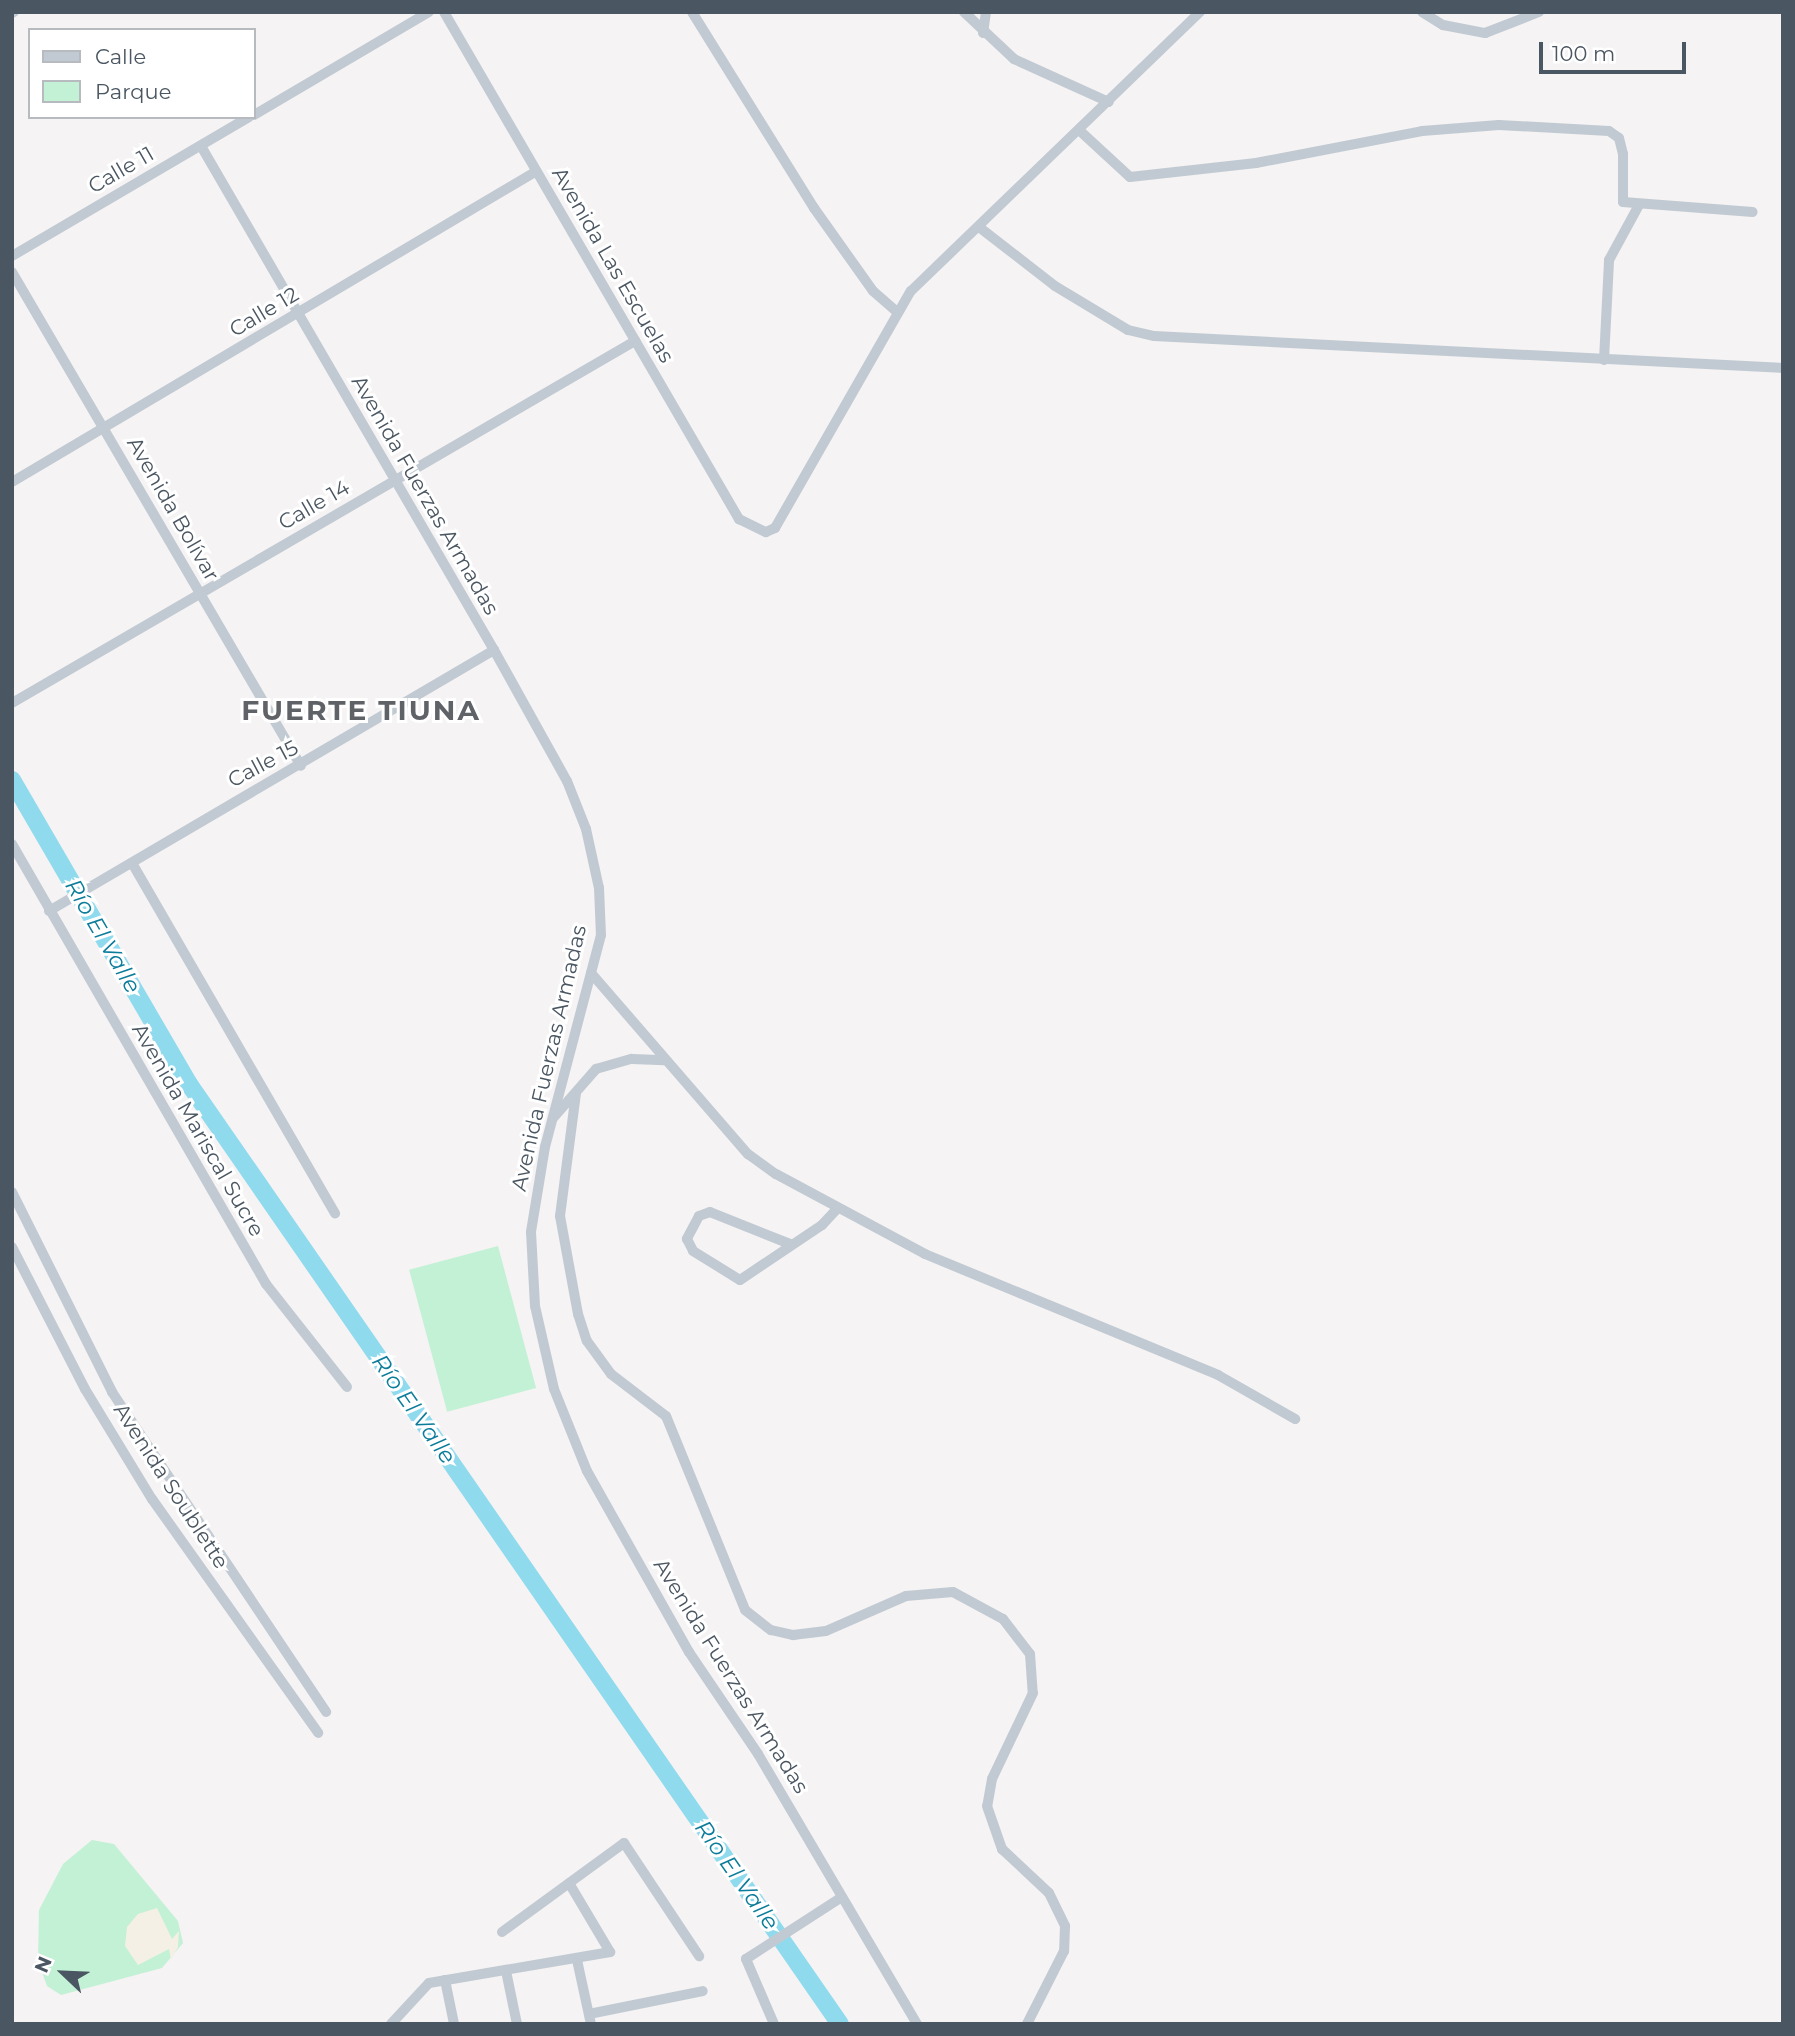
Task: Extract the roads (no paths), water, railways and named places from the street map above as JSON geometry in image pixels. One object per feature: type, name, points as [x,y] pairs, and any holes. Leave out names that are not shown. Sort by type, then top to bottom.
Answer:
[{"type":"street","name":"Calle 11","points":[[256,114],[429,12]]},
{"type":"street","name":"Avenida Las Escuelas","points":[[444,12],[739,519],[756,530],[775,528],[896,311]]},
{"type":"street","points":[[692,12],[814,208],[873,292],[896,311],[923,276],[979,228],[1200,12]]},
{"type":"street","points":[[964,12],[983,33],[1014,59],[1109,102]]},
{"type":"street","points":[[983,33],[985,12]]},
{"type":"street","points":[[1422,12],[1443,25],[1485,33],[1539,12]]},
{"type":"street","name":"Calle 11","points":[[12,256],[247,119]]},
{"type":"street","points":[[1079,130],[1130,177],[1256,163],[1422,131],[1499,125],[1609,131],[1619,138],[1623,154],[1623,202],[1753,212]]},
{"type":"street","name":"Avenida Fuerzas Armadas","points":[[201,146],[494,650],[567,781],[586,829],[599,888],[601,936],[553,1118],[531,1232],[535,1306],[554,1389],[587,1471],[689,1652],[842,1897],[917,2024]]},
{"type":"street","name":"Calle 12","points":[[12,482],[105,431],[535,172]]},
{"type":"street","points":[[1604,360],[1609,260],[1639,205]]},
{"type":"street","points":[[979,228],[1055,285],[1128,330],[1154,336],[1783,368]]},
{"type":"street","name":"Avenida Bolívar","points":[[12,272],[301,766]]},
{"type":"street","name":"Calle 14","points":[[12,703],[635,341]]},
{"type":"street","name":"Calle 15","points":[[50,911],[301,766],[494,650]]},
{"type":"street","name":"Avenida Mariscal Sucre","points":[[12,844],[266,1284],[348,1387]]},
{"type":"street","points":[[132,863],[335,1213]]},
{"type":"street","points":[[591,973],[748,1154],[837,1209],[925,1254],[1218,1375],[1295,1419]]},
{"type":"street","points":[[553,1118],[596,1069],[632,1059],[665,1060]]},
{"type":"street","points":[[576,1093],[559,1216],[578,1314],[587,1341],[611,1374],[666,1416],[745,1610],[771,1630],[793,1634],[825,1631],[906,1596],[953,1592],[1003,1619],[1030,1654],[1033,1693],[992,1779],[988,1805],[997,1842],[1054,1900],[1067,1932],[1064,1951],[1027,2024]]},
{"type":"street","points":[[12,1192],[112,1392],[326,1712]]},
{"type":"street","points":[[790,1244],[710,1212],[699,1216],[687,1239],[693,1251],[740,1280],[790,1244],[837,1209]]},
{"type":"street","name":"Avenida Soublette","points":[[12,1247],[85,1389],[152,1499],[318,1733]]},
{"type":"street","points":[[502,1931],[624,1843],[699,1956]]},
{"type":"street","points":[[391,2024],[429,1983],[578,1960],[610,1952],[569,1884]]},
{"type":"street","points":[[774,2024],[750,1957],[842,1897]]},
{"type":"street","points":[[578,1960],[590,2019],[703,1991]]},
{"type":"street","points":[[506,1971],[517,2024]]},
{"type":"street","points":[[445,1980],[454,2024]]},
{"type":"waterway","name":"Río El Valle","points":[[12,780],[189,1084],[840,2024]]},
{"type":"district","name":"FUERTE TIUNA","points":[[361,710]]}]
